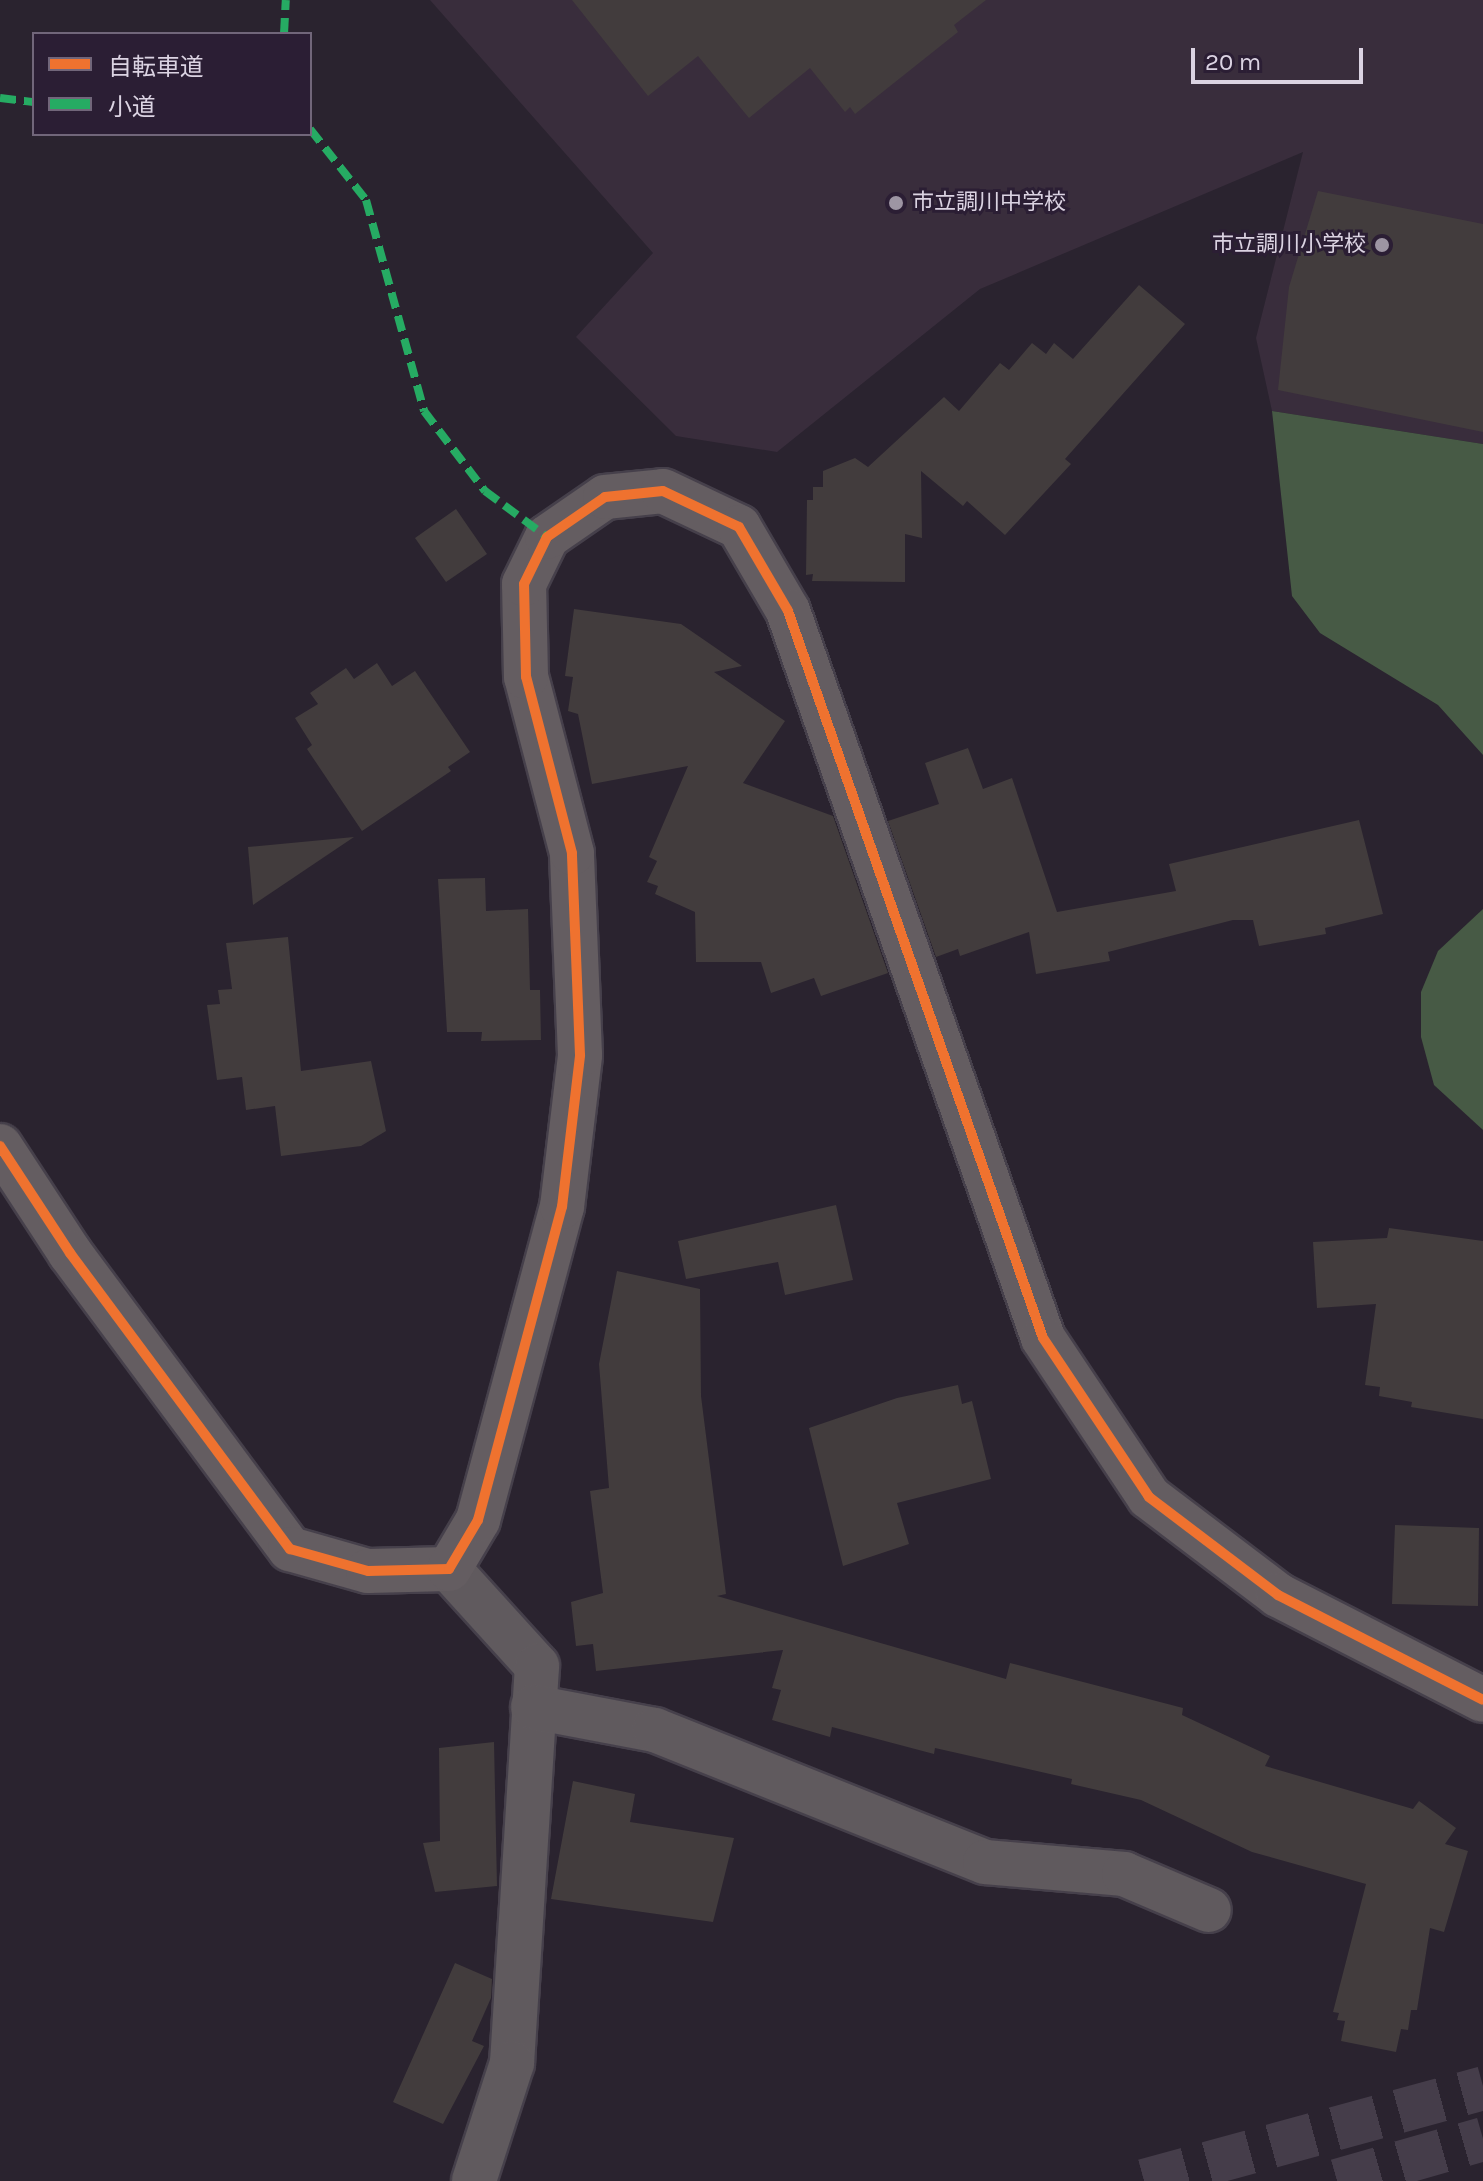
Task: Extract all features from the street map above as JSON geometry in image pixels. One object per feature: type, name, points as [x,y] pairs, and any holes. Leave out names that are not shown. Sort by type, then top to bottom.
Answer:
[{"type":"street","points":[[449,1569],[478,1520],[562,1207],[580,1055],[572,853],[526,677],[524,584],[547,537],[605,497],[663,491],[739,527],[788,611],[1043,1338],[1149,1497],[1278,1595],[1483,1700]]},
{"type":"street","points":[[0,1146],[70,1253],[290,1549],[368,1571],[449,1569],[537,1666],[512,2063],[474,2181]]},
{"type":"street","points":[[533,1707],[655,1730],[985,1862],[1124,1874],[1209,1910]]},
{"type":"shaded area","name":"市立調川中学校","points":[[430,0],[1483,0],[1483,444],[1272,411],[1256,338],[1303,152],[980,289],[777,452],[676,436],[576,337],[653,253]]},
{"type":"green space","points":[[1272,411],[1483,444],[1483,755],[1438,705],[1320,633],[1292,596]]},
{"type":"green space","points":[[1483,909],[1483,1130],[1434,1085],[1421,1037],[1421,992],[1438,951]]},
{"type":"building","points":[[572,0],[986,0],[954,25],[958,32],[855,114],[850,107],[845,112],[810,68],[749,118],[698,56],[648,96]]},
{"type":"building","points":[[1318,191],[1483,224],[1483,432],[1278,390],[1289,287]]},
{"type":"building","points":[[1139,285],[1185,324],[1065,459],[1071,464],[1005,535],[967,501],[963,506],[921,471],[922,538],[905,534],[905,582],[812,581],[813,574],[806,575],[807,500],[813,500],[813,487],[823,487],[823,471],[855,458],[868,467],[944,397],[959,411],[1000,363],[1009,370],[1032,343],[1046,354],[1054,343],[1073,359]]},
{"type":"building","points":[[456,509],[487,554],[446,582],[415,538]]},
{"type":"building","points":[[574,609],[681,624],[742,666],[714,672],[785,721],[743,783],[833,816],[888,973],[821,996],[814,978],[771,993],[761,962],[696,962],[695,912],[655,894],[658,886],[647,882],[657,861],[649,857],[688,766],[592,784],[578,714],[568,711],[573,677],[565,676]]},
{"type":"building","points":[[377,663],[392,686],[415,671],[470,752],[448,767],[451,771],[362,831],[307,749],[312,745],[295,718],[318,704],[310,693],[346,668],[354,679]]},
{"type":"building","points":[[968,748],[983,789],[1012,778],[1057,912],[1176,891],[1169,864],[1359,820],[1383,914],[1325,928],[1326,934],[1259,946],[1253,920],[1233,920],[1108,952],[1110,961],[1036,974],[1029,932],[960,956],[958,949],[936,957],[888,821],[939,804],[925,763]]},
{"type":"building","points":[[354,837],[253,905],[248,847]]},
{"type":"building","points":[[485,878],[486,911],[528,909],[530,990],[540,990],[541,1040],[481,1041],[482,1032],[447,1032],[438,879]]},
{"type":"building","points":[[288,937],[301,1071],[371,1061],[386,1131],[361,1146],[281,1156],[275,1106],[246,1110],[242,1077],[217,1080],[207,1005],[220,1004],[218,990],[232,989],[226,943]]},
{"type":"building","points":[[836,1205],[853,1280],[785,1295],[778,1262],[686,1279],[678,1241]]},
{"type":"building","points":[[1389,1228],[1483,1241],[1483,1419],[1411,1407],[1412,1402],[1379,1396],[1380,1387],[1365,1385],[1376,1304],[1317,1308],[1313,1242],[1387,1238]]},
{"type":"building","points":[[617,1271],[700,1289],[701,1396],[726,1594],[717,1596],[1006,1679],[1010,1663],[1183,1708],[1182,1715],[1270,1756],[1265,1766],[1413,1809],[1419,1801],[1456,1828],[1445,1844],[1468,1851],[1444,1932],[1430,1928],[1417,2010],[1411,2010],[1408,2030],[1401,2029],[1396,2052],[1341,2041],[1345,2021],[1337,2020],[1339,2013],[1333,2012],[1366,1884],[1252,1852],[1141,1800],[1071,1784],[1072,1779],[935,1748],[934,1754],[832,1727],[830,1737],[772,1720],[781,1690],[772,1688],[783,1650],[596,1671],[593,1644],[576,1646],[571,1602],[603,1593],[590,1491],[609,1488],[599,1364]]},
{"type":"building","points":[[958,1385],[962,1404],[972,1401],[991,1479],[897,1503],[909,1544],[843,1566],[809,1428],[897,1398]]},
{"type":"building","points":[[1395,1525],[1479,1528],[1478,1606],[1392,1604]]},
{"type":"building","points":[[494,1742],[497,1886],[435,1892],[423,1843],[440,1841],[439,1748]]},
{"type":"building","points":[[573,1781],[635,1794],[630,1822],[734,1838],[713,1922],[551,1899]]},
{"type":"building","points":[[455,1963],[492,1979],[491,1998],[472,2041],[484,2046],[443,2124],[393,2102]]},
{"type":"tunnel","points":[[1144,2181],[1483,2088]]},
{"type":"tunnel","points":[[1337,2181],[1483,2139]]},
{"type":"marked path","points":[[284,32],[286,0]]},
{"type":"marked path","points":[[0,98],[32,102]]},
{"type":"marked path","points":[[312,132],[366,200],[424,411],[485,491],[547,537]]},
{"type":"cycle path","points":[[0,1146],[70,1253],[290,1549],[368,1571],[449,1569],[478,1520],[562,1207],[580,1055],[572,853],[526,677],[524,584],[547,537],[605,497],[663,491],[739,527],[788,611],[1043,1338],[1149,1497],[1278,1595],[1483,1700]]},
{"type":"place","name":"市立調川中学校","points":[[896,203]]},
{"type":"place","name":"市立調川小学校","points":[[1382,245]]}]
